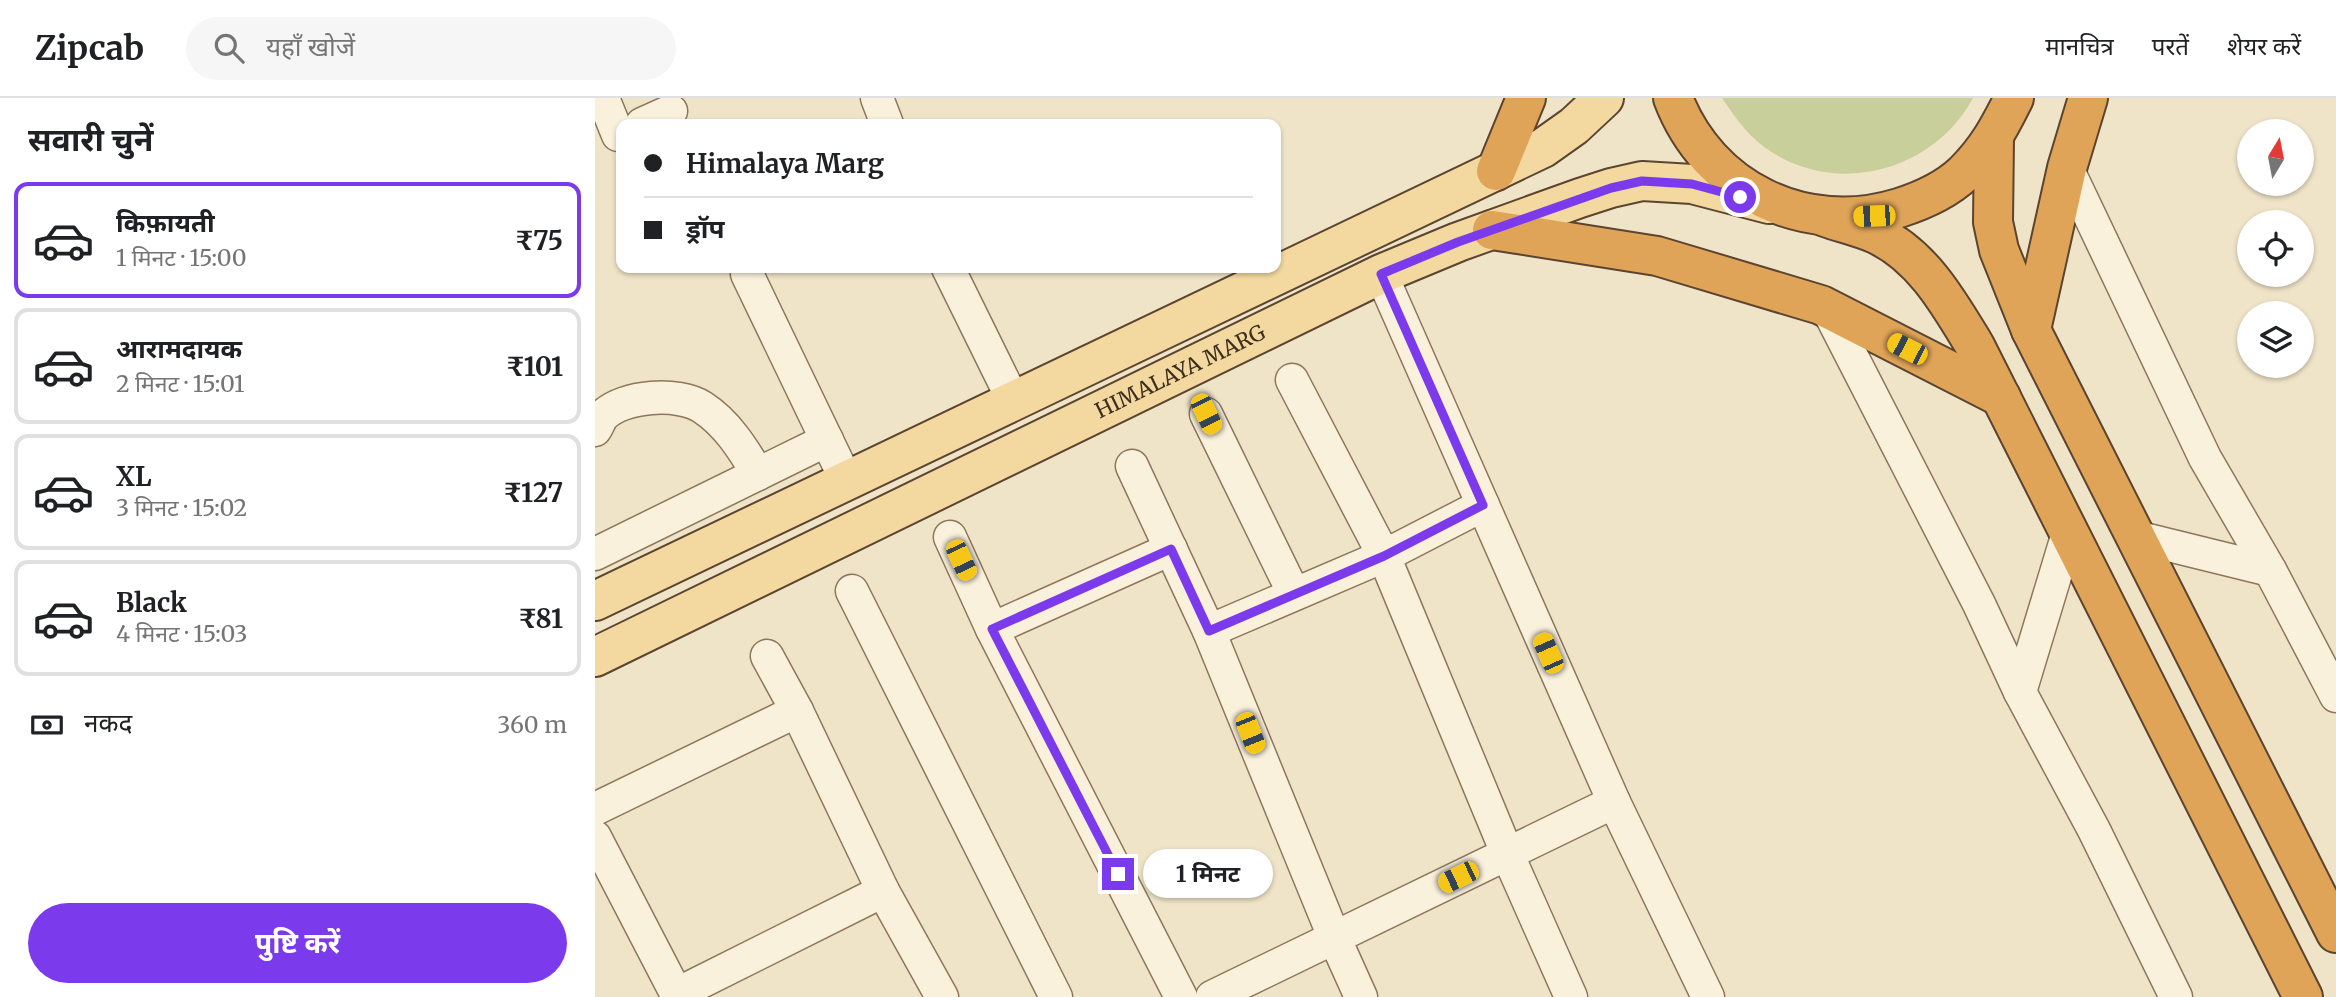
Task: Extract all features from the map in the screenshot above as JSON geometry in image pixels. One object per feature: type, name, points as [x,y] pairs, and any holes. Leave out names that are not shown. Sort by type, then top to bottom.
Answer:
[{"type":"highway","points":[[1496,171],[1527,98]]},
{"type":"highway","points":[[1673,98],[1688,130],[1707,156],[1731,178],[1758,196],[1788,209],[1825,217],[1877,234],[1911,255],[1945,298],[1975,346],[2303,997]]},
{"type":"highway","points":[[1825,217],[1874,216],[1921,201],[1962,175],[1994,138],[2014,98]]},
{"type":"highway","points":[[2031,330],[2067,168],[2088,98]]},
{"type":"highway","points":[[1994,138],[1993,222],[1999,250],[2031,330],[2336,933]]},
{"type":"highway","points":[[1492,230],[1657,256],[1827,308],[2001,397]]},
{"type":"main road","points":[[1281,273],[1543,148],[1574,126],[1604,98]]},
{"type":"main road","name":"HIMALAYA MARG","points":[[595,657],[1381,274],[1492,230],[1601,191],[1642,181],[1692,184],[1788,209]]},
{"type":"main road","points":[[595,601],[1281,273]]},
{"type":"street","points":[[603,98],[616,128]]},
{"type":"street","points":[[877,98],[885,119]]},
{"type":"street","points":[[654,119],[671,111]]},
{"type":"street","points":[[2067,168],[2205,458],[2270,569],[2336,696]]},
{"type":"street","points":[[751,273],[847,482]]},
{"type":"street","points":[[950,273],[1013,400]]},
{"type":"street","points":[[1381,274],[1614,802],[1708,997]]},
{"type":"street","points":[[1827,308],[1979,604],[2020,692],[2094,830],[2176,997]]},
{"type":"street","points":[[1292,380],[1384,556],[1507,853],[1571,997]]},
{"type":"street","points":[[595,430],[604,415],[632,401],[662,397],[701,406],[735,438],[758,474]]},
{"type":"street","points":[[1206,414],[1294,594]]},
{"type":"street","points":[[596,550],[827,440]]},
{"type":"street","points":[[1132,466],[1209,631],[1361,997]]},
{"type":"street","points":[[1209,631],[1384,556],[1483,505]]},
{"type":"street","points":[[2020,692],[2069,530]]},
{"type":"street","points":[[950,537],[992,629],[1181,997]]},
{"type":"street","points":[[2136,537],[2270,569]]},
{"type":"street","points":[[992,629],[1171,549]]},
{"type":"street","points":[[852,591],[1056,997]]},
{"type":"street","points":[[767,656],[797,711],[883,891],[942,997]]},
{"type":"street","points":[[595,809],[797,711]]},
{"type":"street","points":[[1212,997],[1614,802]]},
{"type":"street","points":[[595,837],[677,996],[883,891]]},
{"type":"green space","points":[[1722,98],[1973,98],[1956,123],[1935,143],[1911,158],[1885,168],[1857,173],[1828,173],[1800,166],[1765,148],[1751,135]]},
{"type":"route","points":[[1118,874],[992,629],[1171,549],[1209,631],[1384,556],[1483,505],[1381,274],[1458,242],[1558,206],[1611,188],[1642,181],[1692,184],[1740,197]]}]
